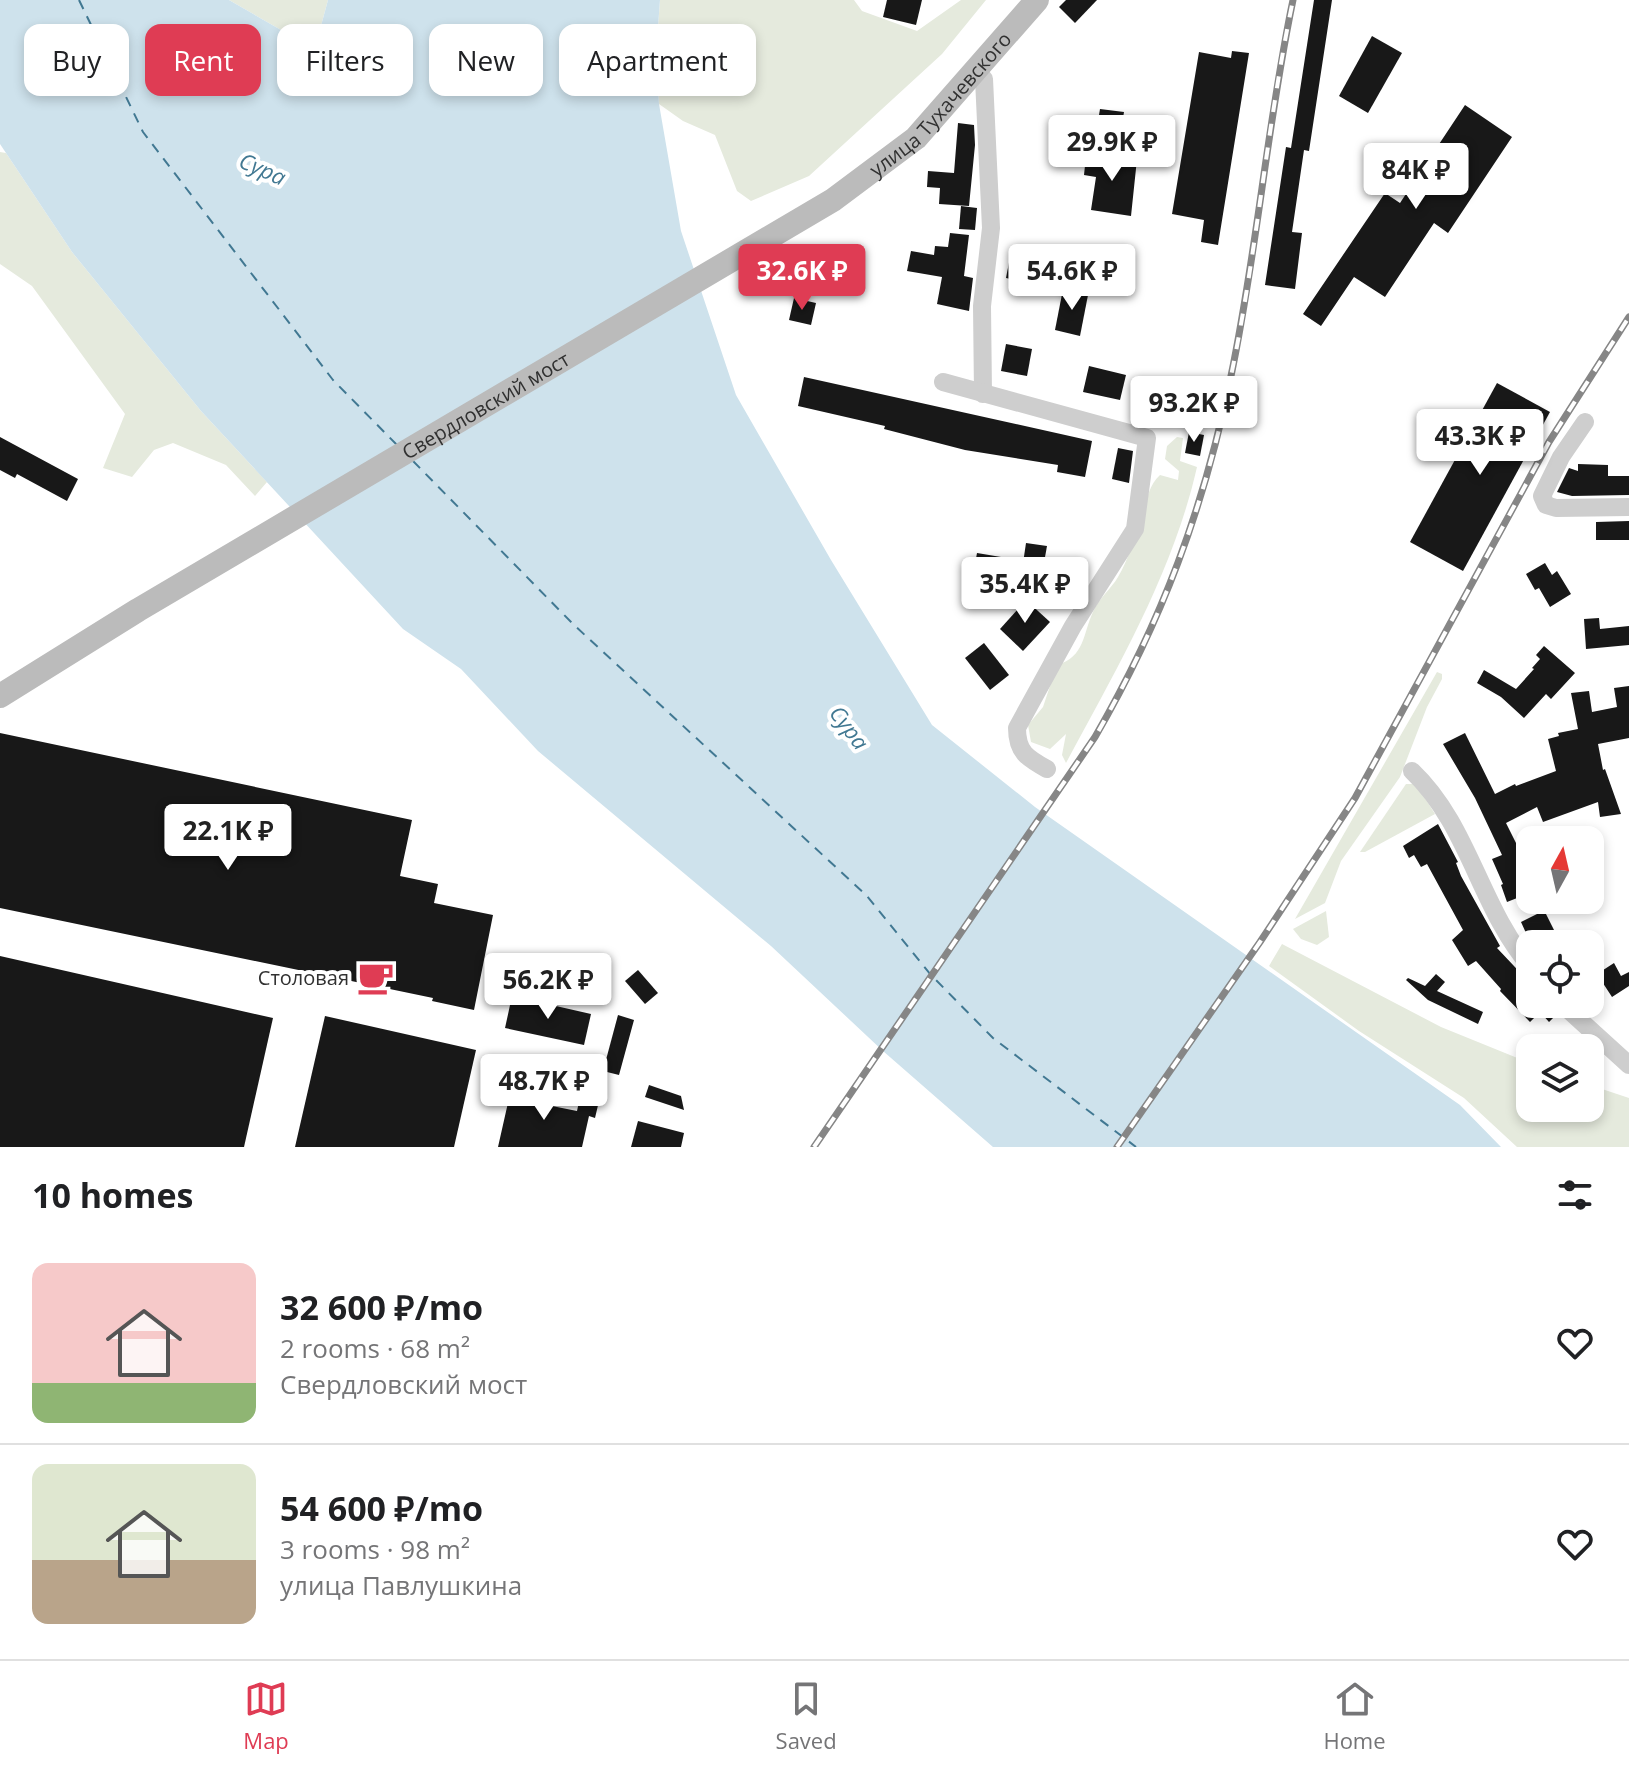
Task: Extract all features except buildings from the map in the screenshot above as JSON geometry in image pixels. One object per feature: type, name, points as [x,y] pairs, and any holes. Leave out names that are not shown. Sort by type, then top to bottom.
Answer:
[{"type":"main road","name":"улица Тухачевского","points":[[833,200],[916,138],[1037,0]]},
{"type":"main road","name":"Свердловский мост","points":[[0,696],[138,610],[833,200]]},
{"type":"street","points":[[975,71],[984,79],[991,228],[982,306],[983,394]]},
{"type":"street","points":[[943,382],[1147,438],[1135,529],[1073,626],[1017,728],[1017,742],[1024,757],[1047,769]]},
{"type":"street","points":[[1585,422],[1561,457],[1542,496],[1546,505],[1556,508],[1629,507]]},
{"type":"street","points":[[1412,771],[1429,788],[1450,820],[1516,944]]},
{"type":"street","points":[[1577,1018],[1629,1065]]},
{"type":"shaded area","points":[[229,0],[328,0],[321,24],[277,24],[277,28]]},
{"type":"shaded area","points":[[660,0],[854,0],[862,11],[917,31],[961,0],[986,0],[942,54],[809,176],[751,201],[737,191],[715,135],[683,121],[659,104],[659,96],[756,96],[756,24],[658,24]]},
{"type":"shaded area","points":[[0,152],[6,153],[72,252],[201,411],[267,482],[255,496],[226,465],[173,443],[154,450],[132,477],[103,468],[125,414],[32,286],[0,264]]},
{"type":"shaded area","points":[[1177,437],[1183,438],[1180,461],[1197,467],[1174,545],[1142,619],[1066,763],[1062,755],[1066,734],[1050,749],[1031,742],[1028,725],[1043,707],[1057,665],[1078,650],[1096,607],[1122,570],[1152,485],[1160,475],[1178,480],[1179,471],[1165,459],[1167,446]]},
{"type":"shaded area","points":[[1437,672],[1442,674],[1442,679],[1427,707],[1400,777],[1341,861],[1325,903],[1295,919]]},
{"type":"shaded area","points":[[1406,784],[1416,784],[1435,814],[1360,852]]},
{"type":"shaded area","points":[[1326,911],[1329,937],[1317,945],[1301,939],[1293,929]]},
{"type":"shaded area","points":[[1282,944],[1441,1027],[1516,1057],[1516,1122],[1604,1122],[1604,1090],[1629,1098],[1629,1147],[1517,1147],[1464,1098],[1359,1031],[1269,966]]},
{"type":"water","name":"Сура","points":[[0,0],[229,0],[277,28],[277,96],[413,96],[413,24],[321,24],[328,0],[660,0],[658,24],[559,24],[559,96],[659,96],[681,231],[736,395],[831,560],[932,725],[1035,807],[1460,1105],[1501,1147],[993,1147],[883,1051],[771,946],[538,751],[461,669],[403,629],[201,411],[72,252],[0,144]]},
{"type":"ferry route","points":[[79,0],[143,132],[333,380],[397,445]]},
{"type":"ferry route","points":[[413,461],[574,625],[867,896],[931,975],[993,1038],[1136,1147]]},
{"type":"railway","points":[[814,1147],[1095,737],[1160,607],[1194,518],[1231,376],[1293,0]]},
{"type":"railway","points":[[1117,1147],[1260,942],[1355,798],[1549,442],[1629,317]]},
{"type":"place","name":"Столовая","points":[[375,977]]}]
